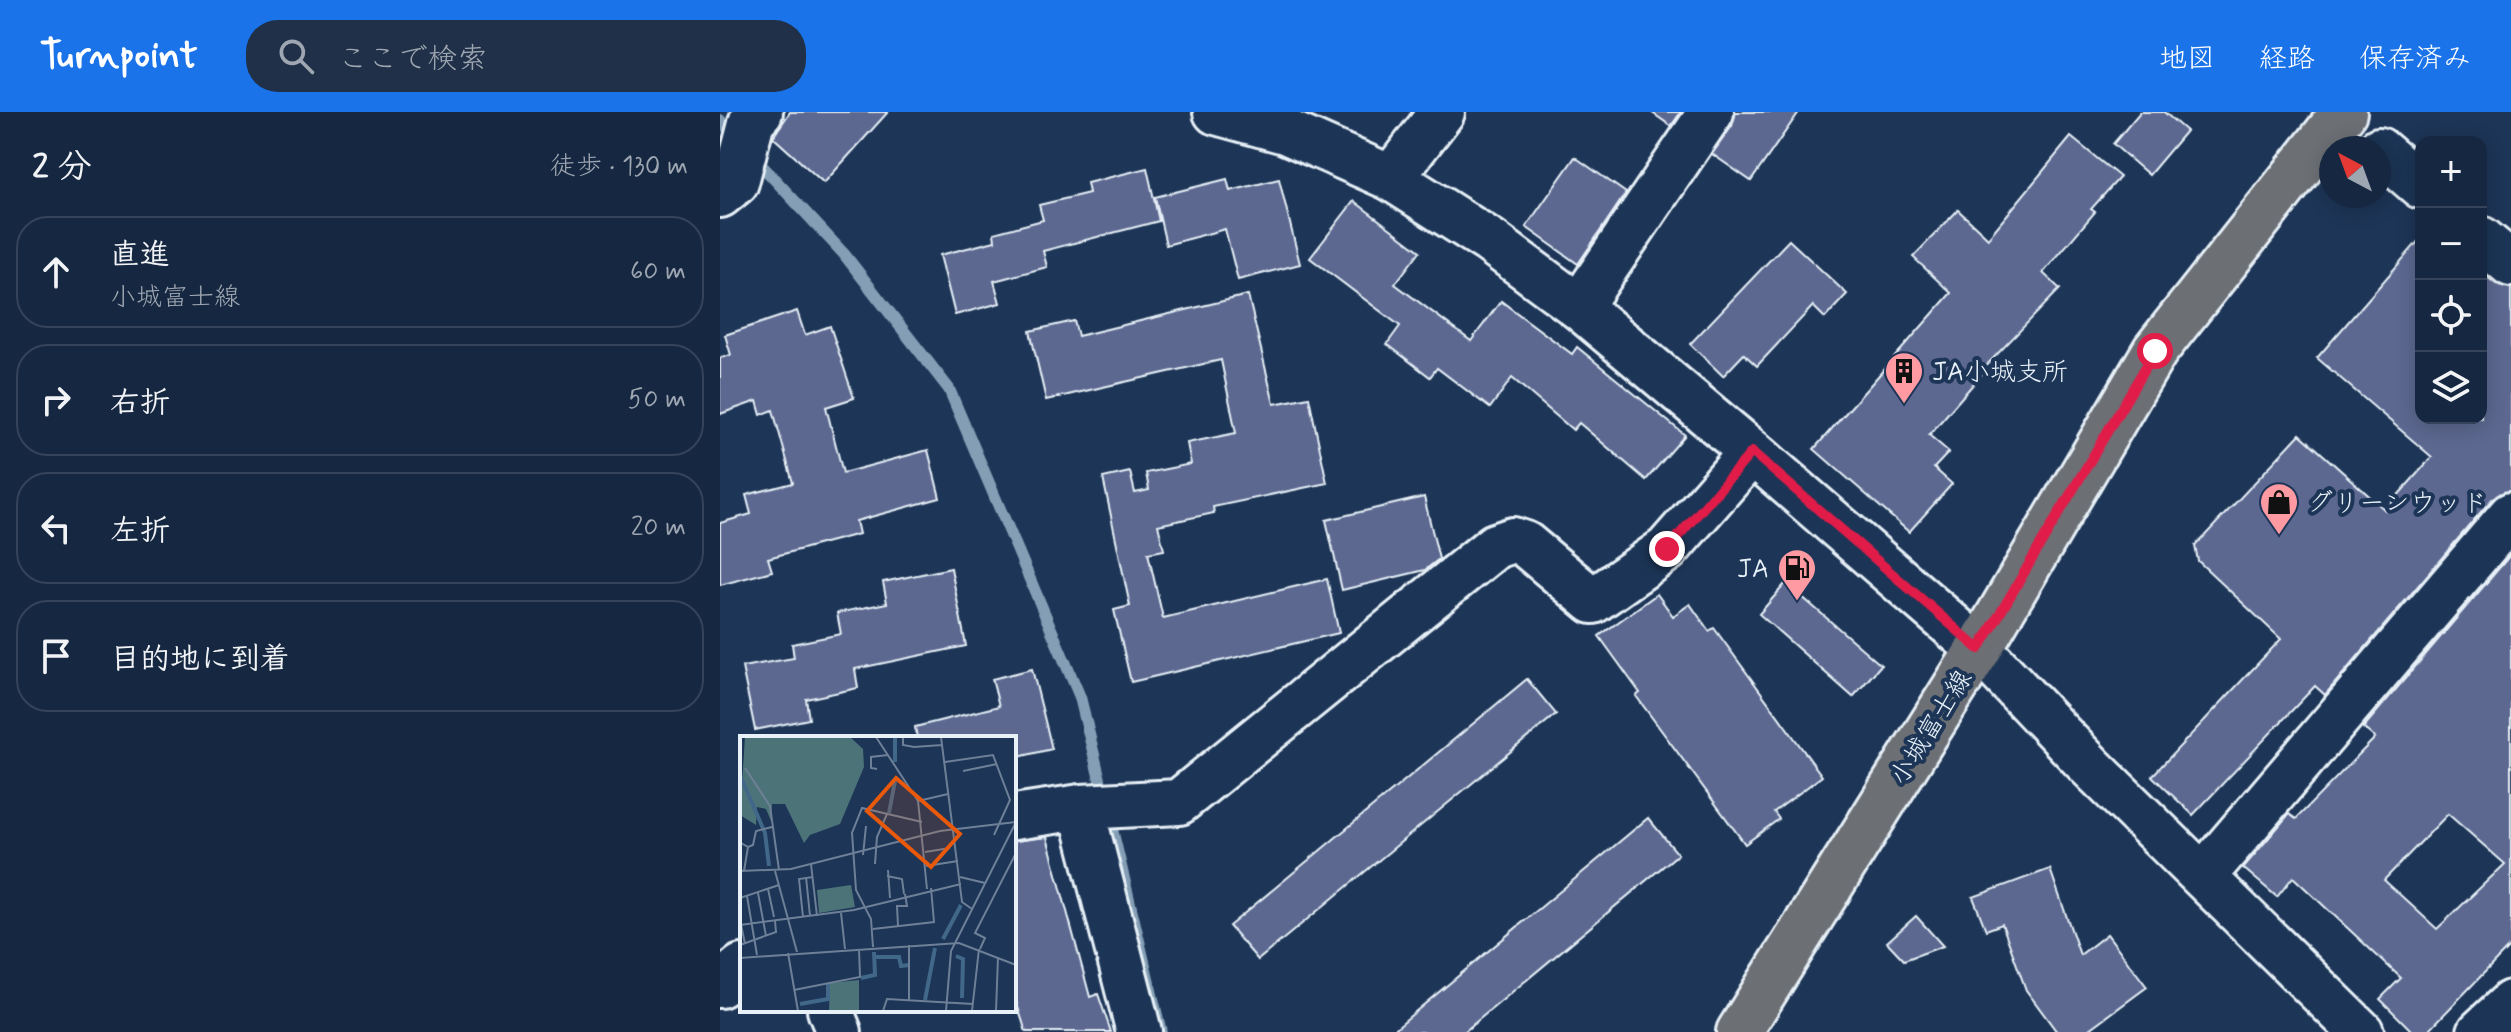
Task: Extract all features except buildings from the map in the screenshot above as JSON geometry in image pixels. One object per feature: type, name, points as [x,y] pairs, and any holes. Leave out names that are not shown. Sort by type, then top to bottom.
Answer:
[{"type":"main road","name":"小城富士線","points":[[1739,1032],[1979,649],[2155,351],[2340,113]]},
{"type":"street","points":[[1216,112],[1285,131],[1391,178],[1490,241],[1579,307],[1979,649],[2091,767],[2361,1032]]},
{"type":"street","points":[[1391,178],[1442,112]]},
{"type":"street","points":[[1579,307],[1711,112]]},
{"type":"street","points":[[2340,113],[2364,136]]},
{"type":"street","points":[[728,189],[756,116]]},
{"type":"street","points":[[2391,160],[2415,181]]},
{"type":"street","points":[[2487,244],[2511,264]]},
{"type":"street","points":[[1016,817],[1100,806],[1179,802],[1495,546],[1513,540],[1525,544],[1593,601],[1667,549],[1752,452]]},
{"type":"street","points":[[2203,876],[2511,515]]},
{"type":"street","points":[[1100,806],[1139,1032]]},
{"type":"street","points":[[2480,1032],[2511,1003]]},
{"type":"street","points":[[831,1012],[839,1032]]},
{"type":"waterway","points":[[720,120],[737,138]]},
{"type":"waterway","points":[[752,155],[844,254],[949,389],[1080,697],[1161,1032]]},
{"type":"place","name":"JA小城支所","points":[[1904,405]]},
{"type":"place","name":"グリーンウッド","points":[[2279,536]]},
{"type":"place","name":"JA","points":[[1797,602]]},
{"type":"route","points":[[1667,549],[1752,452],[1979,649],[2155,351]]}]
